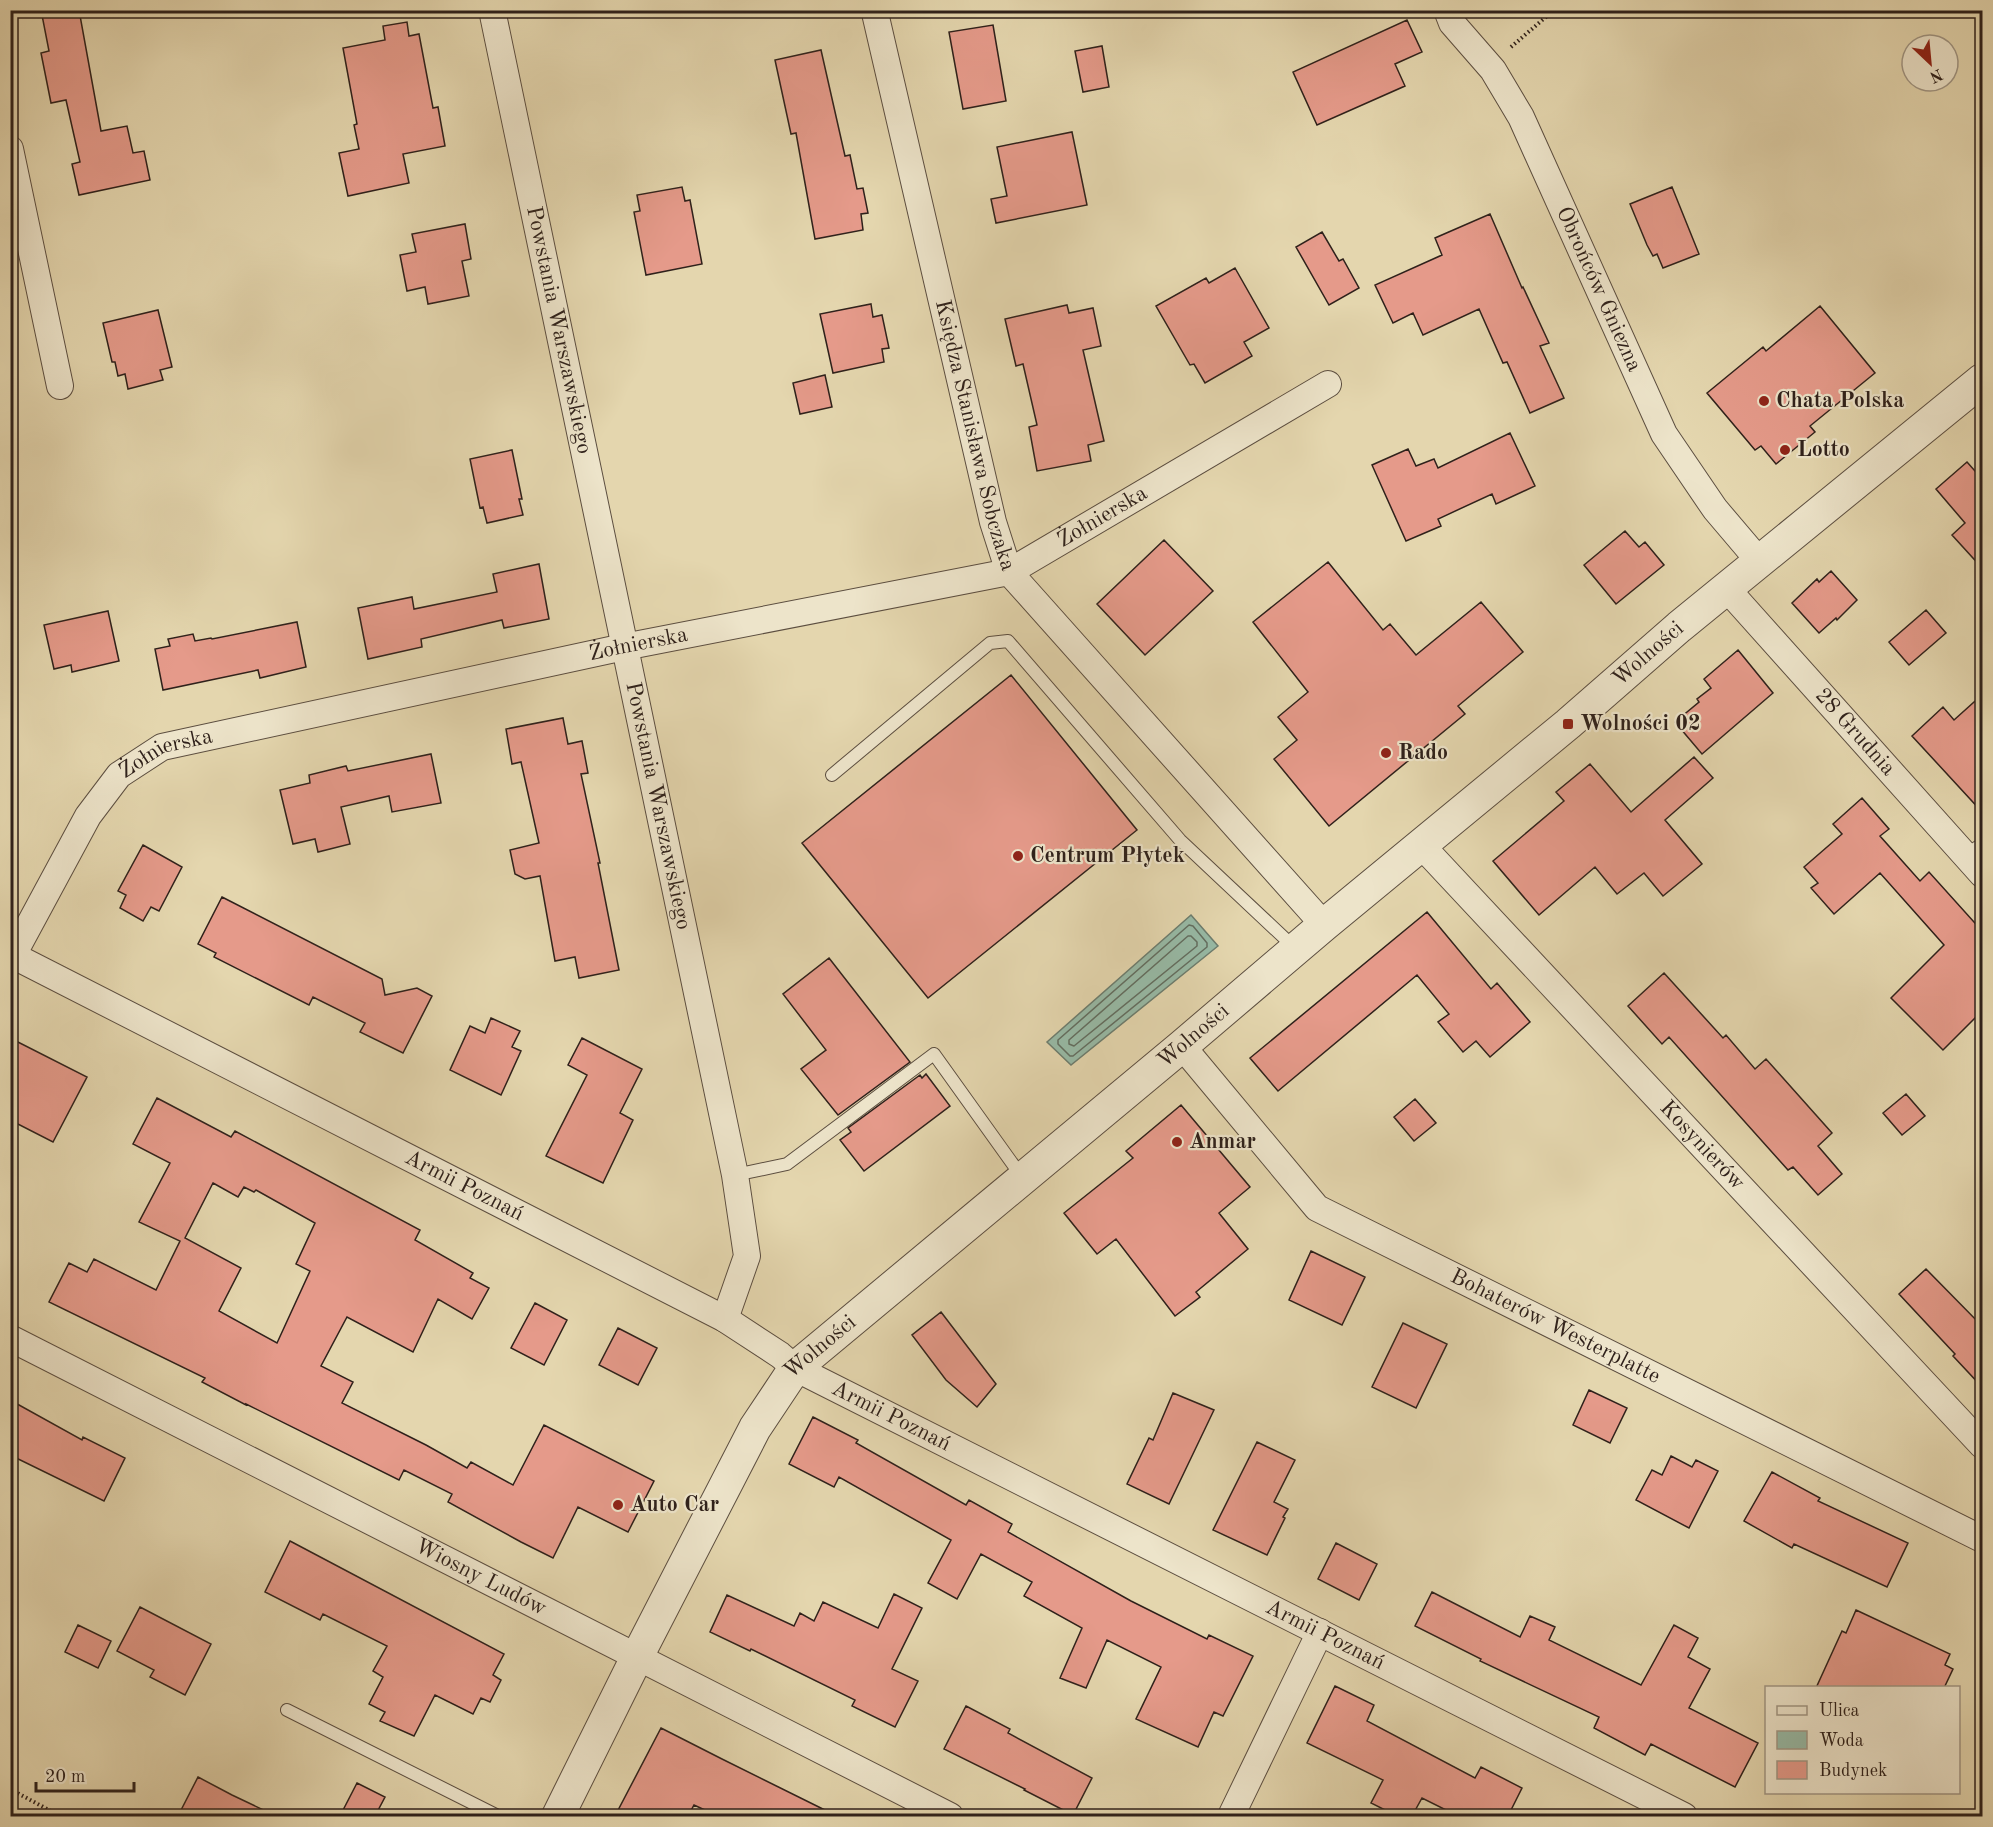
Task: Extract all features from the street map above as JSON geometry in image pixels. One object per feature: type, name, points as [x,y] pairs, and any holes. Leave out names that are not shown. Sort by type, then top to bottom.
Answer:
[{"type":"street","name":"Powstania Warszawskiego","points":[[492,10],[735,1175],[747,1256],[725,1319]]},
{"type":"street","name":"Obrońców Gniezna","points":[[1447,10],[1452,23],[1492,70],[1521,117],[1664,434],[1714,509],[1760,562]]},
{"type":"street","name":"Księdza Stanisława Sobczaka","points":[[875,13],[993,522],[1009,572],[1324,925]]},
{"type":"street","points":[[10,149],[60,386]]},
{"type":"street","name":"Wolności","points":[[558,1816],[755,1428],[795,1368],[1587,708],[1679,627],[1983,380]]},
{"type":"street","name":"Żołnierska","points":[[12,954],[88,816],[119,775],[162,747],[624,647],[1009,572],[1328,384]]},
{"type":"street","name":"28 Grudnia","points":[[1727,589],[1974,849],[1983,874]]},
{"type":"street","name":"Kosynierów","points":[[1422,846],[1983,1445]]},
{"type":"street","name":"Armii Poznań","points":[[12,954],[725,1319],[780,1355],[795,1368],[1684,1816]]},
{"type":"street","name":"Bohaterów Westerplatte","points":[[1182,1046],[1317,1208],[1983,1539]]},
{"type":"street","name":"Wiosny Ludów","points":[[10,1338],[950,1816]]},
{"type":"street","points":[[1231,1816],[1320,1632]]},
{"type":"lane","points":[[832,775],[990,643],[1008,641],[1180,840],[1296,949]]},
{"type":"lane","points":[[735,1175],[787,1164],[934,1054],[1022,1177]]},
{"type":"lane","points":[[287,1710],[498,1816]]},
{"type":"path","points":[[1492,70],[1514,45],[1554,10]]},
{"type":"path","points":[[10,1789],[60,1816]]},
{"type":"water","points":[[1191,915],[1218,946],[1071,1065],[1047,1042]]},
{"type":"building","points":[[41,10],[79,10],[101,131],[127,126],[133,153],[144,151],[150,180],[79,195],[72,164],[80,162],[66,100],[51,103],[41,53],[49,51]]},
{"type":"building","points":[[1407,20],[1422,52],[1395,64],[1405,86],[1317,125],[1293,72]]},
{"type":"building","points":[[407,22],[409,36],[419,34],[433,108],[438,107],[445,146],[403,154],[409,183],[348,196],[339,153],[359,149],[354,125],[357,124],[343,48],[385,40],[383,26]]},
{"type":"building","points":[[993,25],[1006,101],[963,109],[949,32]]},
{"type":"building","points":[[1102,46],[1109,87],[1083,92],[1075,51]]},
{"type":"building","points":[[821,50],[845,156],[850,155],[857,189],[863,188],[868,213],[861,214],[863,230],[815,239],[796,133],[791,134],[775,60]]},
{"type":"building","points":[[1072,132],[1087,205],[996,223],[991,199],[1007,196],[997,147]]},
{"type":"building","points":[[682,187],[685,201],[690,200],[702,264],[646,275],[634,212],[640,211],[637,195]]},
{"type":"building","points":[[1672,187],[1699,254],[1663,268],[1657,254],[1653,256],[1647,245],[1630,204]]},
{"type":"building","points":[[1490,214],[1549,343],[1540,346],[1564,398],[1530,413],[1507,362],[1503,363],[1479,309],[1423,335],[1413,313],[1393,323],[1375,285],[1442,255],[1435,238]]},
{"type":"building","points":[[465,224],[471,259],[462,261],[469,296],[428,304],[425,287],[407,291],[400,255],[416,252],[412,234]]},
{"type":"building","points":[[1322,232],[1339,261],[1343,259],[1359,288],[1329,305],[1296,247]]},
{"type":"building","points":[[1235,268],[1269,328],[1244,342],[1252,356],[1205,383],[1194,364],[1190,365],[1156,306],[1206,278],[1209,283]]},
{"type":"building","points":[[871,304],[873,317],[882,315],[889,348],[882,349],[884,362],[833,373],[820,314]]},
{"type":"building","points":[[1067,305],[1069,313],[1093,308],[1101,346],[1083,350],[1104,441],[1088,445],[1091,461],[1037,471],[1029,427],[1037,425],[1023,364],[1016,366],[1005,319]]},
{"type":"building","points":[[1820,306],[1875,373],[1810,426],[1815,432],[1776,464],[1761,446],[1755,450],[1707,393],[1763,347],[1766,351]]},
{"type":"building","points":[[158,310],[172,367],[160,370],[163,380],[128,389],[125,374],[118,376],[115,362],[112,362],[103,323]]},
{"type":"building","points":[[825,375],[832,407],[800,414],[793,383]]},
{"type":"building","points":[[1510,433],[1535,486],[1496,504],[1492,494],[1438,519],[1441,526],[1406,541],[1372,465],[1408,449],[1416,466],[1434,459],[1438,468]]},
{"type":"building","points":[[512,450],[523,515],[487,523],[483,507],[480,508],[470,459]]},
{"type":"building","points":[[1967,462],[1983,480],[1983,569],[1952,535],[1965,523],[1936,489]]},
{"type":"building","points":[[1625,531],[1639,547],[1645,542],[1664,565],[1616,604],[1584,565]]},
{"type":"building","points":[[1164,540],[1213,591],[1145,655],[1097,604]]},
{"type":"building","points":[[1328,562],[1383,630],[1390,624],[1416,655],[1481,602],[1523,652],[1458,706],[1465,714],[1329,826],[1274,759],[1297,740],[1278,717],[1308,692],[1253,622]]},
{"type":"building","points":[[539,564],[549,619],[504,628],[502,620],[421,639],[422,647],[368,659],[358,608],[412,597],[414,609],[497,592],[493,574]]},
{"type":"building","points":[[1831,571],[1857,600],[1837,620],[1836,618],[1819,633],[1792,603],[1817,579],[1819,582]]},
{"type":"building","points":[[1926,610],[1946,633],[1909,665],[1889,642]]},
{"type":"building","points":[[108,611],[119,661],[72,672],[71,665],[54,669],[44,625]]},
{"type":"building","points":[[297,622],[306,667],[260,678],[258,670],[163,690],[155,649],[170,646],[168,639],[193,634],[195,641],[212,639]]},
{"type":"building","points":[[1738,650],[1773,693],[1702,754],[1675,722],[1699,702],[1697,699],[1711,688],[1704,679]]},
{"type":"building","points":[[1011,675],[1137,830],[928,998],[802,843]]},
{"type":"building","points":[[1983,694],[1983,813],[1912,736],[1943,707],[1954,720]]},
{"type":"building","points":[[563,718],[568,744],[582,741],[588,773],[581,774],[619,970],[579,978],[575,957],[555,961],[540,876],[525,879],[515,874],[510,850],[539,843],[521,762],[512,764],[506,729]]},
{"type":"building","points":[[431,754],[441,803],[392,812],[389,796],[341,807],[350,844],[318,852],[315,839],[293,844],[280,790],[310,783],[309,775],[346,766],[348,771]]},
{"type":"building","points":[[1694,757],[1713,778],[1665,820],[1702,864],[1663,896],[1644,873],[1617,894],[1595,867],[1539,915],[1493,861],[1564,801],[1556,792],[1590,764],[1631,812]]},
{"type":"building","points":[[1862,798],[1889,829],[1880,836],[1920,881],[1929,872],[1983,932],[1983,1010],[1943,1050],[1891,998],[1944,945],[1880,873],[1834,914],[1811,888],[1818,883],[1804,867],[1842,834],[1833,824]]},
{"type":"building","points":[[143,845],[182,867],[159,911],[151,907],[143,921],[120,908],[126,895],[118,891]]},
{"type":"building","points":[[222,897],[382,979],[385,995],[417,988],[432,996],[403,1053],[360,1032],[365,1023],[313,997],[309,1005],[214,957],[216,953],[198,944]]},
{"type":"building","points":[[1427,912],[1491,989],[1497,983],[1530,1022],[1490,1057],[1476,1041],[1463,1052],[1438,1022],[1449,1014],[1417,975],[1278,1091],[1250,1058]]},
{"type":"building","points":[[829,958],[910,1062],[838,1115],[801,1069],[826,1050],[783,994]]},
{"type":"building","points":[[1664,973],[1723,1038],[1726,1035],[1755,1069],[1766,1059],[1832,1133],[1818,1146],[1842,1174],[1818,1195],[1793,1167],[1788,1170],[1669,1037],[1662,1044],[1628,1006]]},
{"type":"building","points":[[491,1018],[520,1031],[512,1047],[521,1051],[501,1095],[450,1070],[470,1026],[485,1033]]},
{"type":"building","points":[[10,1038],[87,1077],[53,1142],[10,1120]]},
{"type":"building","points":[[582,1038],[642,1069],[620,1113],[633,1120],[603,1183],[546,1156],[587,1075],[568,1065]]},
{"type":"building","points":[[926,1074],[950,1106],[864,1171],[840,1140],[851,1132],[848,1128],[920,1075],[922,1078]]},
{"type":"building","points":[[1906,1094],[1925,1116],[1902,1135],[1883,1113]]},
{"type":"building","points":[[157,1098],[231,1137],[235,1131],[420,1230],[415,1240],[473,1273],[470,1278],[489,1288],[472,1319],[438,1299],[413,1352],[347,1317],[321,1366],[353,1382],[342,1403],[467,1468],[471,1462],[513,1485],[544,1425],[654,1481],[628,1532],[578,1507],[553,1558],[448,1502],[452,1494],[404,1470],[399,1480],[202,1382],[205,1378],[49,1302],[69,1263],[87,1272],[94,1259],[156,1290],[180,1241],[139,1222],[170,1163],[133,1144]],"holes":[[[213,1183],[238,1197],[244,1187],[254,1192],[256,1190],[315,1223],[296,1264],[310,1271],[277,1343],[219,1311],[241,1268],[185,1238]]]},
{"type":"building","points":[[1415,1099],[1436,1123],[1414,1141],[1394,1117]]},
{"type":"building","points":[[1181,1105],[1250,1187],[1219,1213],[1248,1249],[1196,1292],[1200,1297],[1175,1316],[1116,1239],[1097,1254],[1064,1213],[1133,1158],[1126,1151]]},
{"type":"building","points":[[1311,1251],[1365,1277],[1342,1325],[1289,1300]]},
{"type":"building","points":[[1926,1269],[1983,1327],[1983,1388],[1899,1294]]},
{"type":"building","points":[[535,1303],[567,1320],[544,1365],[511,1348]]},
{"type":"building","points":[[941,1312],[996,1384],[977,1407],[946,1380],[912,1335]]},
{"type":"building","points":[[1403,1323],[1447,1344],[1416,1408],[1372,1387]]},
{"type":"building","points":[[618,1328],[657,1348],[638,1385],[599,1365]]},
{"type":"building","points":[[1589,1390],[1627,1408],[1610,1443],[1573,1425]]},
{"type":"building","points":[[1173,1393],[1214,1410],[1169,1504],[1127,1484],[1149,1438],[1153,1440]]},
{"type":"building","points":[[10,1400],[82,1440],[83,1437],[125,1458],[104,1501],[10,1455]]},
{"type":"building","points":[[813,1417],[858,1440],[856,1443],[966,1505],[969,1500],[1012,1524],[1008,1532],[1131,1601],[1207,1639],[1209,1635],[1253,1656],[1223,1716],[1214,1712],[1198,1747],[1136,1719],[1161,1667],[1107,1640],[1086,1688],[1060,1678],[1082,1628],[1024,1596],[1032,1582],[981,1554],[957,1599],[928,1583],[951,1540],[839,1477],[834,1487],[789,1464]]},
{"type":"building","points":[[1257,1442],[1295,1460],[1274,1502],[1288,1509],[1267,1555],[1213,1530]]},
{"type":"building","points":[[1671,1456],[1692,1467],[1696,1460],[1718,1471],[1689,1528],[1636,1500],[1652,1470],[1662,1475]]},
{"type":"building","points":[[1772,1472],[1820,1498],[1818,1501],[1908,1543],[1887,1587],[1794,1544],[1792,1548],[1744,1521]]},
{"type":"building","points":[[290,1541],[504,1654],[493,1675],[501,1680],[490,1702],[481,1698],[473,1714],[435,1695],[414,1736],[380,1721],[385,1712],[369,1704],[383,1677],[373,1671],[387,1646],[323,1614],[320,1620],[265,1592]]},
{"type":"building","points":[[1336,1543],[1377,1564],[1359,1600],[1318,1579]]},
{"type":"building","points":[[1432,1592],[1520,1637],[1530,1616],[1555,1627],[1549,1640],[1641,1685],[1674,1625],[1698,1638],[1688,1657],[1710,1669],[1689,1708],[1758,1743],[1735,1787],[1651,1744],[1645,1755],[1594,1728],[1599,1717],[1480,1661],[1481,1659],[1415,1626]]},
{"type":"building","points":[[894,1594],[922,1608],[892,1669],[918,1681],[895,1727],[852,1706],[855,1700],[751,1649],[750,1651],[710,1632],[727,1595],[794,1626],[800,1613],[814,1621],[823,1602],[878,1628]]},
{"type":"building","points":[[140,1607],[211,1644],[185,1695],[150,1677],[154,1670],[117,1651]]},
{"type":"building","points":[[1856,1610],[1950,1654],[1945,1665],[1953,1669],[1945,1686],[1817,1686],[1842,1631],[1846,1633]]},
{"type":"building","points":[[78,1625],[111,1641],[98,1668],[65,1652]]},
{"type":"building","points":[[1335,1686],[1374,1705],[1367,1721],[1475,1778],[1481,1767],[1522,1788],[1508,1816],[1458,1816],[1422,1798],[1412,1816],[1397,1816],[1371,1803],[1383,1780],[1307,1743]]},
{"type":"building","points":[[966,1706],[1010,1729],[1008,1733],[1092,1778],[1073,1815],[944,1749]]},
{"type":"building","points":[[661,1728],[837,1816],[718,1816],[694,1805],[688,1816],[615,1816]]},
{"type":"building","points":[[198,1777],[232,1795],[276,1816],[178,1816]]},
{"type":"building","points":[[357,1783],[385,1797],[375,1816],[340,1816]]},
{"type":"place","name":"Chata Polska","points":[[1764,401]]},
{"type":"place","name":"Lotto","points":[[1785,450]]},
{"type":"place","name":"Wolności 02","points":[[1568,724]]},
{"type":"place","name":"Rado","points":[[1386,753]]},
{"type":"place","name":"Centrum Płytek","points":[[1018,856]]},
{"type":"place","name":"Anmar","points":[[1177,1142]]},
{"type":"place","name":"Auto Car","points":[[618,1505]]}]
